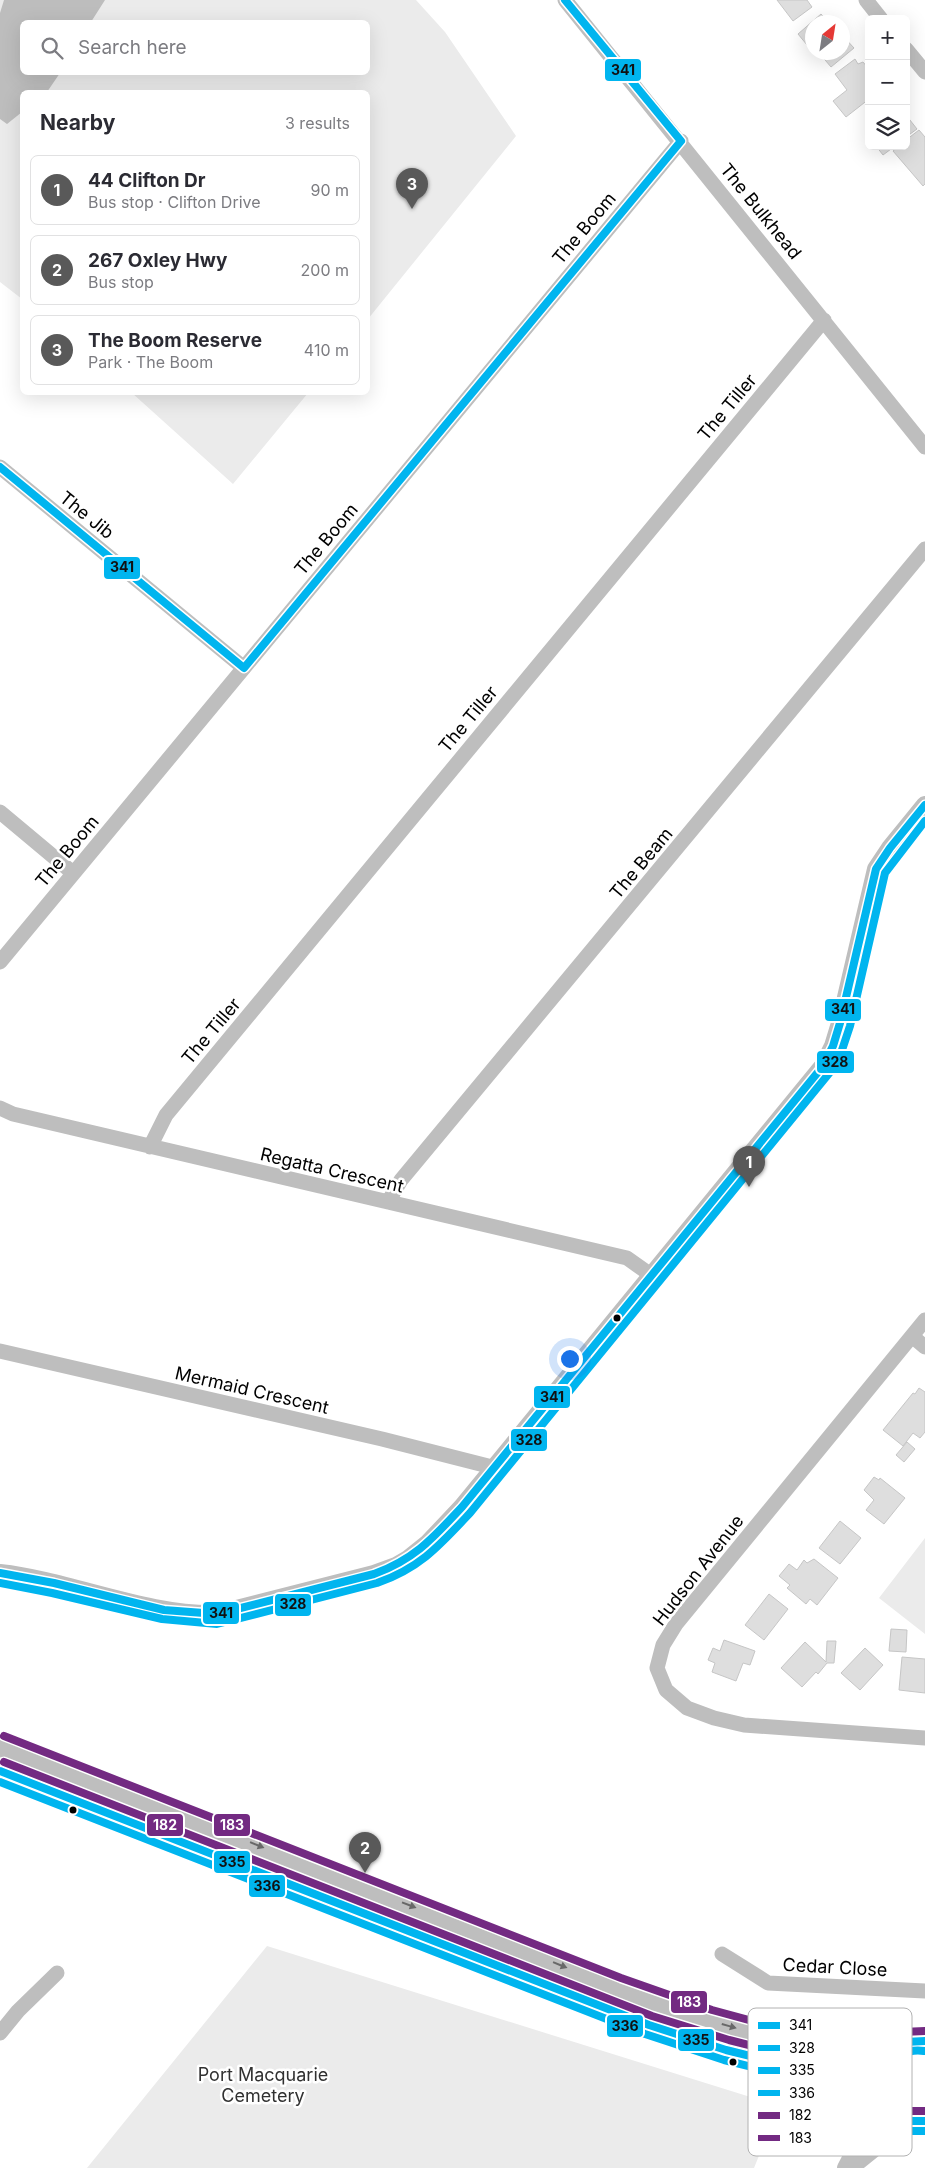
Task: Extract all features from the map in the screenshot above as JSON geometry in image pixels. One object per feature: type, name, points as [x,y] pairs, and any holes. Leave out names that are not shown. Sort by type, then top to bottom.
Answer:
[{"type":"main road","points":[[0,1745],[661,2004],[748,2032]]},
{"type":"main road","points":[[0,1771],[648,2025],[748,2055]]},
{"type":"main road","points":[[912,2041],[925,2041]]},
{"type":"street","name":"The Bulkhead","points":[[565,0],[681,141],[925,447]]},
{"type":"street","points":[[866,0],[878,15]]},
{"type":"street","points":[[910,54],[925,72]]},
{"type":"street","name":"The Boom","points":[[0,962],[681,141]]},
{"type":"street","name":"The Tiller","points":[[150,1146],[166,1115],[824,320]]},
{"type":"street","name":"The Jib","points":[[0,467],[244,668]]},
{"type":"street","name":"The Beam","points":[[388,1202],[401,1180],[925,549]]},
{"type":"street","points":[[0,1573],[30,1577],[169,1610],[217,1614],[374,1574],[396,1566],[428,1543],[496,1468],[651,1275],[823,1066],[833,1046],[840,1023],[876,869],[890,848],[925,805]]},
{"type":"street","points":[[0,812],[72,873]]},
{"type":"street","name":"Regatta Crescent","points":[[0,1108],[13,1114],[627,1258],[651,1275]]},
{"type":"street","name":"Hudson Avenue","points":[[925,1320],[676,1624],[663,1645],[657,1668],[666,1690],[687,1708],[714,1718],[744,1725],[925,1738]]},
{"type":"street","points":[[912,1336],[925,1347]]},
{"type":"street","name":"Mermaid Crescent","points":[[0,1351],[382,1439],[496,1468]]},
{"type":"street","name":"Cedar Close","points":[[722,1954],[768,1982],[925,1990]]},
{"type":"street","points":[[0,2033],[18,2011],[57,1973]]},
{"type":"street","points":[[848,2168],[853,2156]]},
{"type":"street","points":[[848,2168],[866,2156]]},
{"type":"green space","points":[[0,0],[416,0],[445,32],[516,136],[370,317],[370,90],[20,90],[20,297],[0,282]]},
{"type":"green space","points":[[134,395],[306,395],[233,484]]},
{"type":"green space","points":[[925,1538],[925,1634],[879,1598]]},
{"type":"green space","name":"Port Macquarie Cemetery","points":[[267,1946],[748,2096],[748,2156],[759,2156],[754,2168],[87,2168]]},
{"type":"shaded area","points":[[4,0],[105,0],[92,20],[20,20],[20,75],[59,75],[48,90],[20,90],[20,114],[7,124],[0,119],[0,13]]},
{"type":"building","points":[[777,0],[807,0],[812,7],[793,21]]},
{"type":"building","points":[[805,28],[805,42],[798,34]]},
{"type":"building","points":[[855,59],[858,64],[863,62],[865,64],[865,102],[846,117],[833,101],[847,90],[835,74]]},
{"type":"building","points":[[825,60],[839,60],[831,67]]},
{"type":"building","points":[[910,120],[917,129],[910,134]]},
{"type":"building","points":[[919,130],[925,137],[925,184],[923,186],[893,151],[910,150],[910,137]]},
{"type":"building","points":[[879,150],[890,150],[883,155]]},
{"type":"building","points":[[919,1388],[925,1392],[925,1432],[920,1438],[913,1433],[903,1446],[883,1430]]},
{"type":"building","points":[[907,1442],[915,1449],[904,1462],[896,1455]]},
{"type":"building","points":[[874,1477],[879,1480],[880,1478],[905,1498],[884,1524],[866,1510],[874,1500],[864,1490]]},
{"type":"building","points":[[840,1521],[861,1538],[840,1564],[819,1548]]},
{"type":"building","points":[[814,1559],[838,1578],[817,1605],[810,1599],[806,1604],[787,1588],[790,1585],[779,1576],[789,1564],[797,1570],[804,1560],[807,1563]]},
{"type":"building","points":[[769,1594],[788,1609],[764,1640],[745,1625]]},
{"type":"building","points":[[891,1629],[907,1630],[906,1652],[889,1651]]},
{"type":"building","points":[[724,1640],[755,1651],[750,1665],[743,1663],[736,1681],[712,1672],[715,1663],[708,1660],[713,1648],[720,1651]]},
{"type":"building","points":[[827,1641],[836,1641],[834,1663],[827,1663],[818,1674],[816,1672],[802,1687],[781,1668],[805,1642],[826,1662]]},
{"type":"building","points":[[865,1648],[883,1665],[860,1690],[841,1673]]},
{"type":"building","points":[[902,1657],[925,1659],[925,1693],[899,1690]]},
{"type":"transit line","name":"341","points":[[565,0],[681,141]]},
{"type":"transit line","name":"341","points":[[244,668],[681,141]]},
{"type":"transit line","name":"341","points":[[0,467],[244,668]]},
{"type":"transit line","name":"341","points":[[0,1573],[54,1583],[164,1610],[217,1614],[374,1574],[401,1562],[422,1546],[462,1507],[823,1066],[833,1046],[840,1023],[876,869],[890,848],[925,805]]},
{"type":"transit line","name":"328","points":[[0,1583],[52,1593],[162,1619],[217,1624],[377,1583],[405,1570],[428,1555],[470,1513],[831,1071],[842,1050],[850,1026],[885,873],[925,821]]},
{"type":"transit line","name":"183","points":[[4,1736],[621,1978],[712,2010],[748,2020]]},
{"type":"transit line","name":"182","points":[[4,1762],[652,2016],[748,2045]]},
{"type":"transit line","name":"335","points":[[0,1771],[649,2025],[748,2055]]},
{"type":"transit line","name":"336","points":[[0,1782],[645,2034],[748,2066]]},
{"type":"transit line","name":"183","points":[[912,2032],[925,2031]]},
{"type":"transit line","name":"335","points":[[912,2042],[925,2041]]},
{"type":"transit line","name":"336","points":[[912,2051],[924,2051]]},
{"type":"transit line","name":"182","points":[[912,2111],[925,2111]]},
{"type":"transit line","name":"335","points":[[912,2121],[925,2121]]},
{"type":"transit line","name":"336","points":[[912,2131],[925,2131]]},
{"type":"place","name":"The Boom Reserve","points":[[412,209]]},
{"type":"place","name":"44 Clifton Dr","points":[[749,1187]]},
{"type":"place","name":"267 Oxley Hwy","points":[[365,1873]]}]
